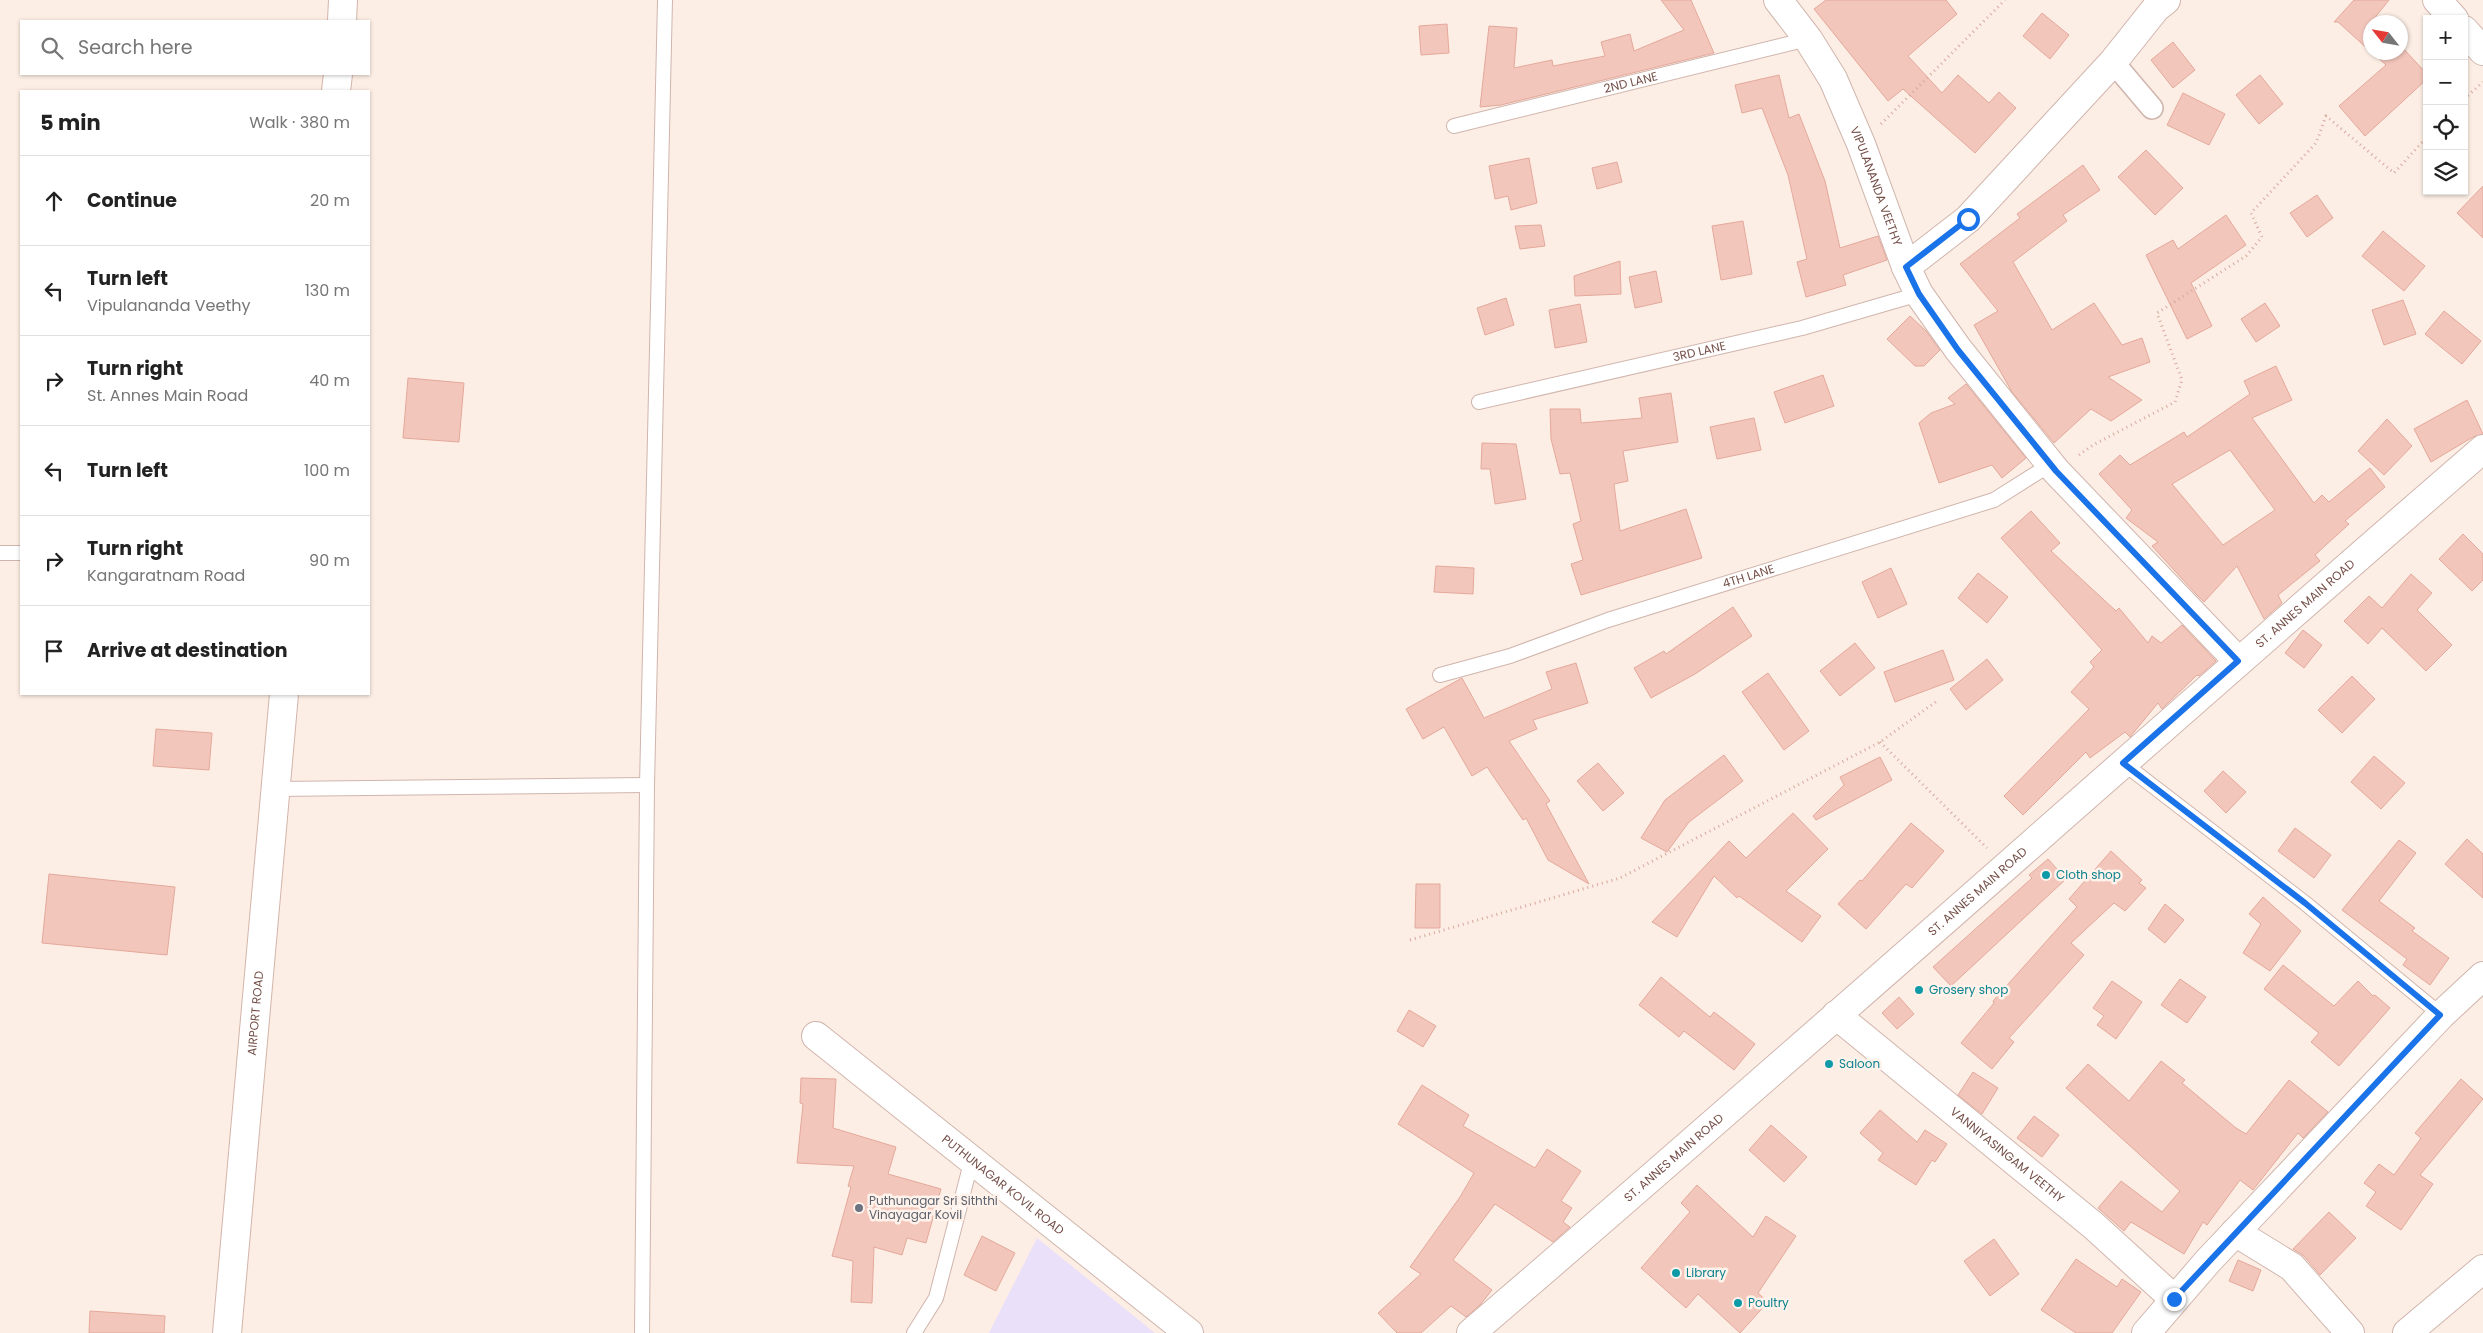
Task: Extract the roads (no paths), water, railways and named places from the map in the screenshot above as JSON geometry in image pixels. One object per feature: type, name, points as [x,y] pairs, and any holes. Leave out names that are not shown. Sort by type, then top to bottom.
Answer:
[{"type":"street","points":[[342,20],[343,0]]},
{"type":"street","name":"VIPULANANDA VEETHY","points":[[1778,0],[1808,38],[1833,79],[1861,144],[1906,267],[1919,294],[1958,350],[2053,467],[2238,661]]},
{"type":"street","points":[[1906,267],[1968,219],[2113,62],[2156,8],[2166,0]]},
{"type":"street","points":[[2437,0],[2450,15]]},
{"type":"street","points":[[2468,34],[2483,51]]},
{"type":"street","points":[[2113,62],[2152,108]]},
{"type":"street","points":[[336,90],[338,75]]},
{"type":"street","name":"ST. ANNES MAIN ROAD","points":[[1471,1333],[2238,661],[2483,449]]},
{"type":"street","name":"AIRPORT ROAD","points":[[227,1333],[284,695]]},
{"type":"street","points":[[2146,1333],[2235,1232],[2440,1015],[2483,976]]},
{"type":"street","name":"VANNIYASINGAM VEETHY","points":[[1836,1015],[2094,1226],[2174,1299]]},
{"type":"street","name":"PUTHUNAGAR KOVIL ROAD","points":[[816,1036],[972,1158],[1189,1333]]},
{"type":"street","points":[[2235,1232],[2292,1267],[2350,1333]]},
{"type":"street","points":[[2406,1333],[2483,1269]]},
{"type":"lane","points":[[642,1333],[647,785],[665,0]]},
{"type":"lane","name":"2ND LANE","points":[[1454,126],[1808,38]]},
{"type":"lane","name":"3RD LANE","points":[[1479,402],[1802,328],[1919,294]]},
{"type":"lane","name":"4TH LANE","points":[[1440,675],[1510,656],[1608,620],[1994,500],[2053,467]]},
{"type":"lane","points":[[0,553],[20,554]]},
{"type":"lane","points":[[2123,763],[2305,903],[2440,1015]]},
{"type":"lane","points":[[275,788],[647,785]]},
{"type":"lane","points":[[914,1333],[936,1298],[972,1158]]},
{"type":"place","name":"Cloth shop","points":[[2046,875]]},
{"type":"place","name":"Grosery shop","points":[[1919,990]]},
{"type":"place","name":"Saloon","points":[[1829,1064]]},
{"type":"place","name":"Puthunagar Sri Siththi Vinayagar Kovil","points":[[859,1208]]},
{"type":"place","name":"Library","points":[[1676,1273]]},
{"type":"place","name":"Poultry","points":[[1738,1303]]}]
